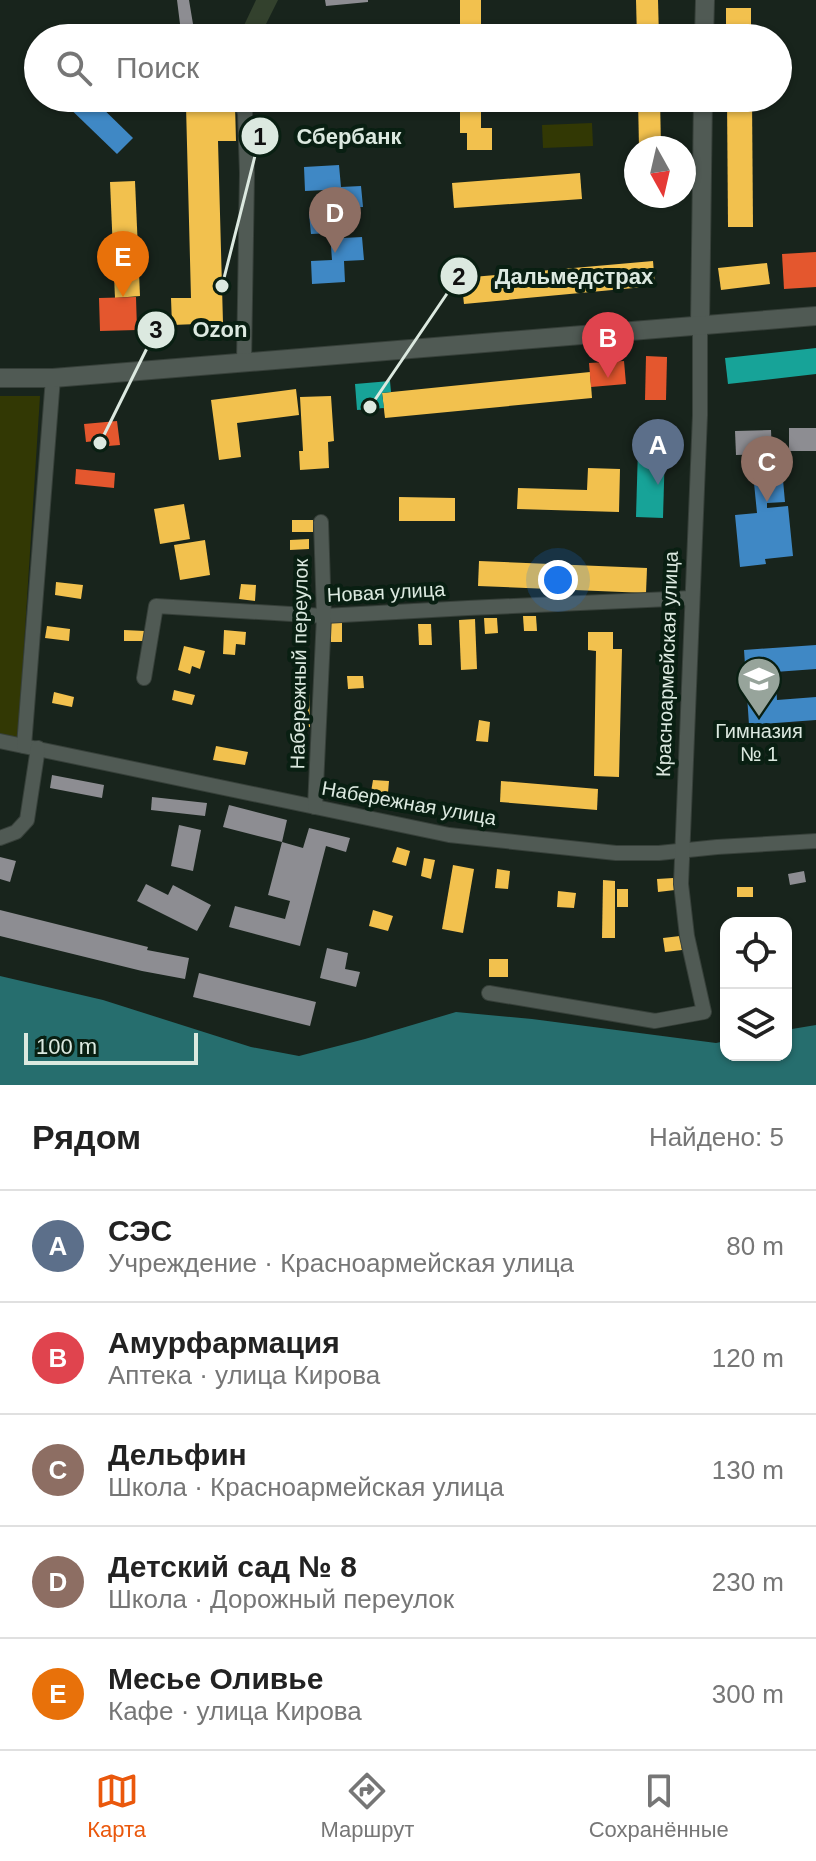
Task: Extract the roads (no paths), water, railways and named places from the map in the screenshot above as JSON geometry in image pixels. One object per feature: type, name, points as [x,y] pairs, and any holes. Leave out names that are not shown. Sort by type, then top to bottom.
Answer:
[{"type":"main road","points":[[704,24],[705,0]]},
{"type":"main road","name":"Красноармейская улица","points":[[700,325],[703,112]]},
{"type":"main road","points":[[0,378],[53,378],[816,316]]},
{"type":"street","points":[[244,363],[247,173],[245,112]]},
{"type":"street","name":"Красноармейская улица","points":[[489,993],[655,1021],[704,1012],[687,936],[681,884],[700,415],[700,325]]},
{"type":"street","points":[[0,838],[16,832],[27,820],[53,378]]},
{"type":"street","name":"Набережный переулок","points":[[315,807],[324,616],[321,522]]},
{"type":"street","name":"Новая улица","points":[[144,678],[156,606],[324,616],[692,598]]},
{"type":"street","name":"Набережная улица","points":[[0,741],[449,835],[616,853],[659,853],[816,841]]},
{"type":"water","points":[[0,976],[103,1000],[251,1047],[299,1056],[456,1012],[720,1042],[720,1061],[792,1061],[792,1029],[816,1025],[816,1085],[0,1085]]},
{"type":"place","name":"Детский сад № 8","points":[[335,253]]},
{"type":"place","name":"Сбербанк","points":[[222,286]]},
{"type":"place","name":"Месье Оливье","points":[[123,297]]},
{"type":"place","name":"Амурфармация","points":[[608,378]]},
{"type":"place","name":"Дальмедстрах","points":[[370,407]]},
{"type":"place","name":"Ozon","points":[[100,443]]},
{"type":"place","name":"СЭС","points":[[658,485]]},
{"type":"place","name":"Дельфин","points":[[767,502]]},
{"type":"place","name":"Гимназия № 1","points":[[759,718]]}]
